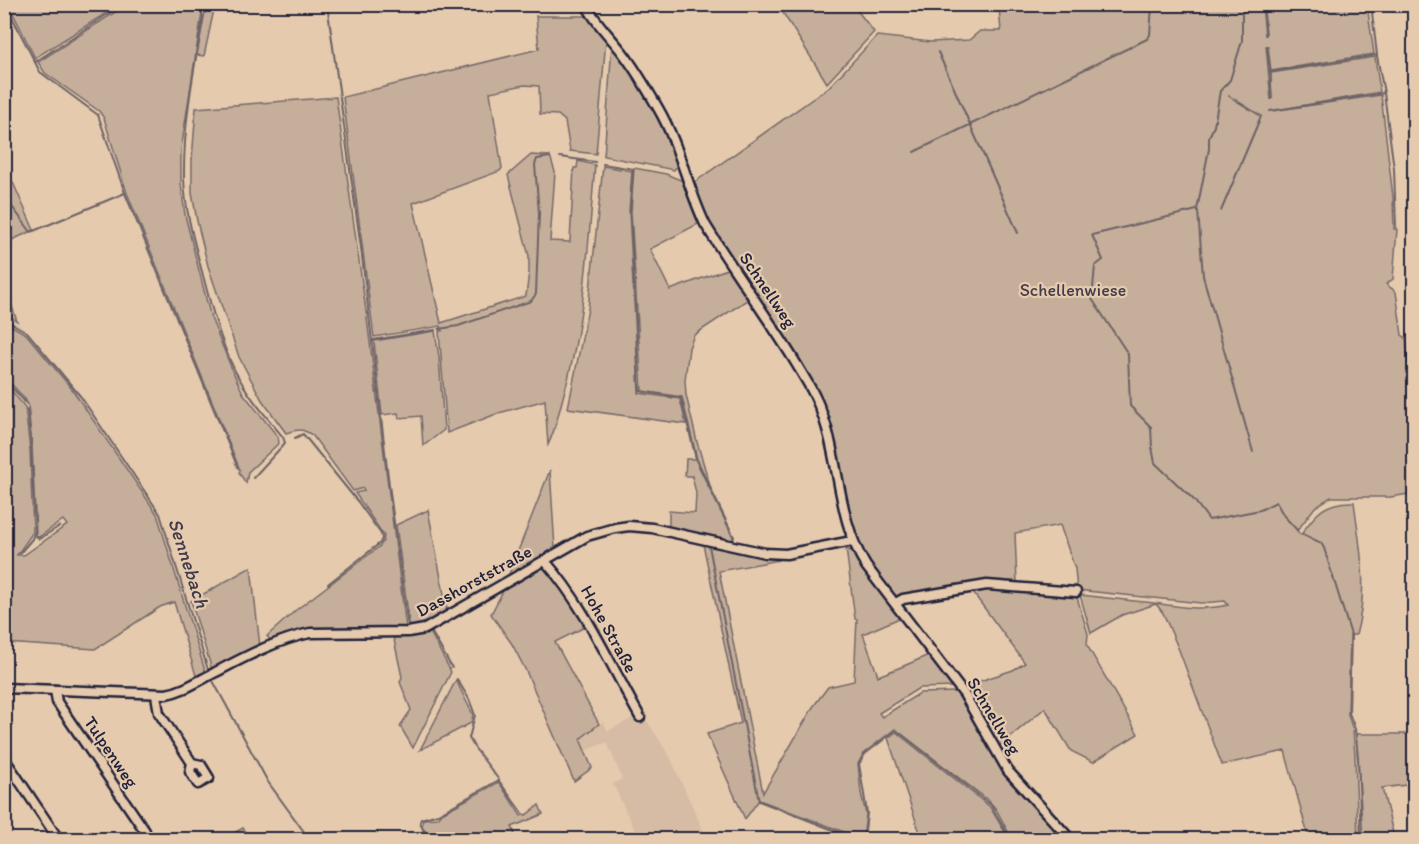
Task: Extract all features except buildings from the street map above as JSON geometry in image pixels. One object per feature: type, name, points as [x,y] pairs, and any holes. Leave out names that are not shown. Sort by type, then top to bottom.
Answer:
[{"type":"street","name":"Schnellweg","points":[[586,4],[598,23],[623,52],[658,108],[705,224],[778,333],[817,400],[832,445],[848,529],[866,566],[964,694],[1008,771],[1071,840]]},
{"type":"street","name":"Dasshorststraße","points":[[4,687],[156,695],[183,690],[264,648],[298,635],[316,632],[408,632],[424,628],[587,536],[604,530],[629,526],[652,528],[765,553],[786,554],[852,541]]},
{"type":"street","name":"Hohe Straße","points":[[545,561],[562,580],[575,600],[640,717]]},
{"type":"street","points":[[896,603],[903,599],[987,585],[1076,592]]},
{"type":"street","name":"Tulpenweg","points":[[55,690],[57,702],[145,831]]},
{"type":"street","points":[[156,695],[159,713],[192,763]]},
{"type":"street","points":[[4,758],[59,840]]},
{"type":"street","points":[[4,779],[12,771]]},
{"type":"shaded area","points":[[642,713],[670,757],[707,839],[639,839],[613,784],[622,779],[607,742],[585,751],[580,739],[603,722],[608,731]]},
{"type":"green space","points":[[9,5],[119,5],[35,58]]},
{"type":"green space","points":[[126,5],[190,5],[202,13],[181,150],[181,184],[185,215],[211,318],[243,393],[278,437],[279,443],[248,472],[246,483],[239,473],[240,470],[127,193],[104,118],[99,111],[45,73],[38,62]]},
{"type":"green space","points":[[193,5],[215,5],[204,56],[197,55],[205,12]]},
{"type":"green space","points":[[778,5],[853,5],[874,32],[827,83]]},
{"type":"green space","name":"Schellenwiese","points":[[982,5],[1262,5],[1265,36],[1264,5],[1367,5],[1374,54],[1271,71],[1268,46],[1266,46],[1271,100],[1271,73],[1375,57],[1380,92],[1272,111],[1381,95],[1393,197],[1394,229],[1397,229],[1393,279],[1386,284],[1396,292],[1402,335],[1406,338],[1412,398],[1414,399],[1414,493],[1391,497],[1331,497],[1315,507],[1297,531],[1301,535],[1311,520],[1329,506],[1354,502],[1363,585],[1356,635],[1350,635],[1348,715],[1353,730],[1358,839],[1309,839],[1285,751],[1222,765],[1179,650],[1163,613],[1156,604],[1122,615],[1091,633],[1080,595],[1191,608],[1228,605],[1225,601],[1201,603],[1077,590],[1075,569],[1060,525],[1015,533],[1017,584],[895,597],[860,549],[852,528],[829,421],[806,372],[774,319],[707,220],[692,184],[828,88],[877,36],[931,42],[969,40],[980,31],[1001,31],[999,8],[982,8]]},
{"type":"green space","points":[[536,16],[589,16],[606,39],[596,154],[570,151],[565,121],[558,115],[540,114],[539,86],[524,85],[490,92],[502,168],[500,171],[413,203],[441,323],[526,296],[529,256],[508,175],[531,155],[550,156],[555,172],[550,241],[570,242],[574,168],[577,168],[578,161],[595,165],[581,314],[570,372],[548,445],[545,400],[499,413],[447,433],[439,331],[442,331],[441,326],[374,337],[343,97],[539,49]]},
{"type":"green space","points":[[612,45],[641,87],[657,117],[677,165],[674,170],[604,156]]},
{"type":"green space","points":[[336,97],[406,628],[322,630],[271,641],[267,636],[296,610],[380,546],[384,536],[355,493],[364,491],[363,488],[353,491],[309,433],[300,430],[286,433],[262,400],[239,357],[208,266],[192,193],[196,108]]},
{"type":"green space","points":[[603,166],[632,171],[629,212],[639,393],[680,399],[686,424],[568,408],[588,309]]},
{"type":"green space","points":[[634,168],[666,174],[683,181],[700,223],[650,249],[670,290],[730,268],[750,298],[694,335],[689,348],[685,380],[686,395],[711,489],[697,459],[682,397],[642,391],[631,212]]},
{"type":"green space","points":[[7,169],[34,230],[5,243],[4,170]]},
{"type":"green space","points":[[5,286],[17,321],[5,314]]},
{"type":"green space","points":[[5,322],[26,334],[72,389],[157,514],[206,674],[197,679],[174,602],[160,607],[95,649],[5,643],[5,383],[25,407],[30,450],[33,532],[17,555],[24,555],[67,525],[63,520],[39,537],[36,535],[28,405],[5,377]]},
{"type":"green space","points":[[435,331],[444,430],[423,446],[421,416],[399,418],[398,413],[382,415],[374,341]]},
{"type":"green space","points":[[686,459],[695,459],[733,537],[732,540],[669,527],[669,511],[695,513],[696,493],[692,476],[685,476]]},
{"type":"green space","points":[[550,470],[555,549],[507,579]]},
{"type":"green space","points":[[428,510],[447,610],[428,623],[410,628],[396,525]]},
{"type":"green space","points":[[703,544],[779,560],[719,571],[763,793],[813,707],[828,687],[854,681],[857,619],[855,619],[846,548],[854,553],[902,617],[863,634],[878,676],[930,654],[954,687],[919,688],[879,713],[882,717],[920,693],[957,692],[1005,773],[1066,839],[1012,839],[996,809],[988,800],[895,729],[864,753],[858,764],[866,814],[863,839],[759,800],[745,819],[707,734],[741,723]]},
{"type":"green space","points":[[251,567],[260,647],[212,670],[191,601]]},
{"type":"green space","points":[[543,568],[551,572],[587,626],[555,642],[599,724],[580,739],[592,768],[574,781],[526,671],[512,644],[491,614],[503,591]]},
{"type":"green space","points":[[987,587],[1076,594],[1088,634],[1087,645],[1138,734],[1093,762],[1071,751],[1045,708],[997,748],[962,687],[1013,670],[1025,663],[971,590]]},
{"type":"green space","points":[[429,630],[451,672],[413,748],[400,726],[411,710],[400,682],[402,677],[393,635],[413,635]]},
{"type":"green space","points":[[456,680],[473,715],[471,723],[420,750]]},
{"type":"green space","points":[[896,732],[990,807],[1009,839],[922,839],[888,738]]},
{"type":"green space","points":[[1356,734],[1414,734],[1414,784],[1382,788],[1393,833],[1363,838]]},
{"type":"green space","points":[[499,782],[521,816],[539,805],[543,814],[512,827],[517,839],[430,839],[422,826],[423,819],[438,818],[442,813]]},
{"type":"green space","points":[[243,828],[251,839],[223,839]]},
{"type":"waterway","points":[[35,62],[123,4]]},
{"type":"waterway","points":[[194,4],[201,8],[203,17],[185,138],[184,179],[190,224],[211,307],[229,359],[246,389],[283,437],[285,443],[253,478]]},
{"type":"waterway","points":[[327,4],[361,248],[408,627]]},
{"type":"waterway","points":[[914,152],[1147,39],[1150,35],[1152,4]]},
{"type":"waterway","points":[[1242,4],[1242,41],[1230,80],[1220,91],[1214,126],[1209,137],[1209,149],[1197,210],[1092,235],[1103,260],[1095,266],[1092,299],[1128,354],[1130,406],[1151,427],[1155,463],[1194,500],[1209,520],[1260,510],[1276,502],[1284,516],[1297,530]]},
{"type":"waterway","points":[[1263,4],[1266,35]]},
{"type":"waterway","points":[[1272,99],[1270,72],[1377,55],[1371,4]]},
{"type":"waterway","points":[[8,9],[40,72],[98,115],[125,193]]},
{"type":"waterway","points":[[1267,46],[1270,72]]},
{"type":"waterway","points":[[938,52],[1018,233]]},
{"type":"waterway","points":[[1270,111],[1384,93],[1377,56]]},
{"type":"waterway","points":[[1384,93],[1394,169],[1396,227]]},
{"type":"waterway","points":[[1221,211],[1261,116],[1229,96]]},
{"type":"waterway","points":[[439,329],[458,326],[531,301],[536,294],[539,213],[535,165],[537,159],[550,157]]},
{"type":"waterway","points":[[560,157],[595,162]]},
{"type":"waterway","points":[[603,164],[633,169],[630,212],[640,391],[681,398],[696,459],[734,537],[733,540]]},
{"type":"waterway","points":[[4,196],[31,232],[125,193],[238,468]]},
{"type":"waterway","points":[[1198,211],[1203,276],[1253,452]]},
{"type":"waterway","name":"Sennebach","points":[[4,319],[27,332],[81,397],[160,514],[209,673]]},
{"type":"waterway","points":[[373,340],[435,330]]},
{"type":"waterway","points":[[4,379],[27,404]]},
{"type":"waterway","points":[[20,553],[35,532],[27,409]]},
{"type":"waterway","points":[[295,438],[303,434],[358,502],[382,538],[380,543],[328,584]]},
{"type":"waterway","points":[[35,535],[39,539],[60,526]]},
{"type":"waterway","points":[[1302,534],[1321,543],[1324,548],[1351,635],[1349,713],[1355,729],[1358,757],[1361,840]]},
{"type":"waterway","points":[[709,546],[759,801],[859,840]]},
{"type":"waterway","points":[[431,631],[452,668]]},
{"type":"waterway","name":"Sennebach","points":[[212,679],[268,782],[310,840]]},
{"type":"waterway","points":[[427,840],[421,819],[438,814],[499,780],[469,738],[475,715],[457,679]]},
{"type":"waterway","points":[[864,840],[867,813],[859,764],[865,754],[896,730],[991,805],[1011,840]]},
{"type":"waterway","points":[[1009,764],[1078,840]]},
{"type":"waterway","points":[[499,781],[522,813]]}]
